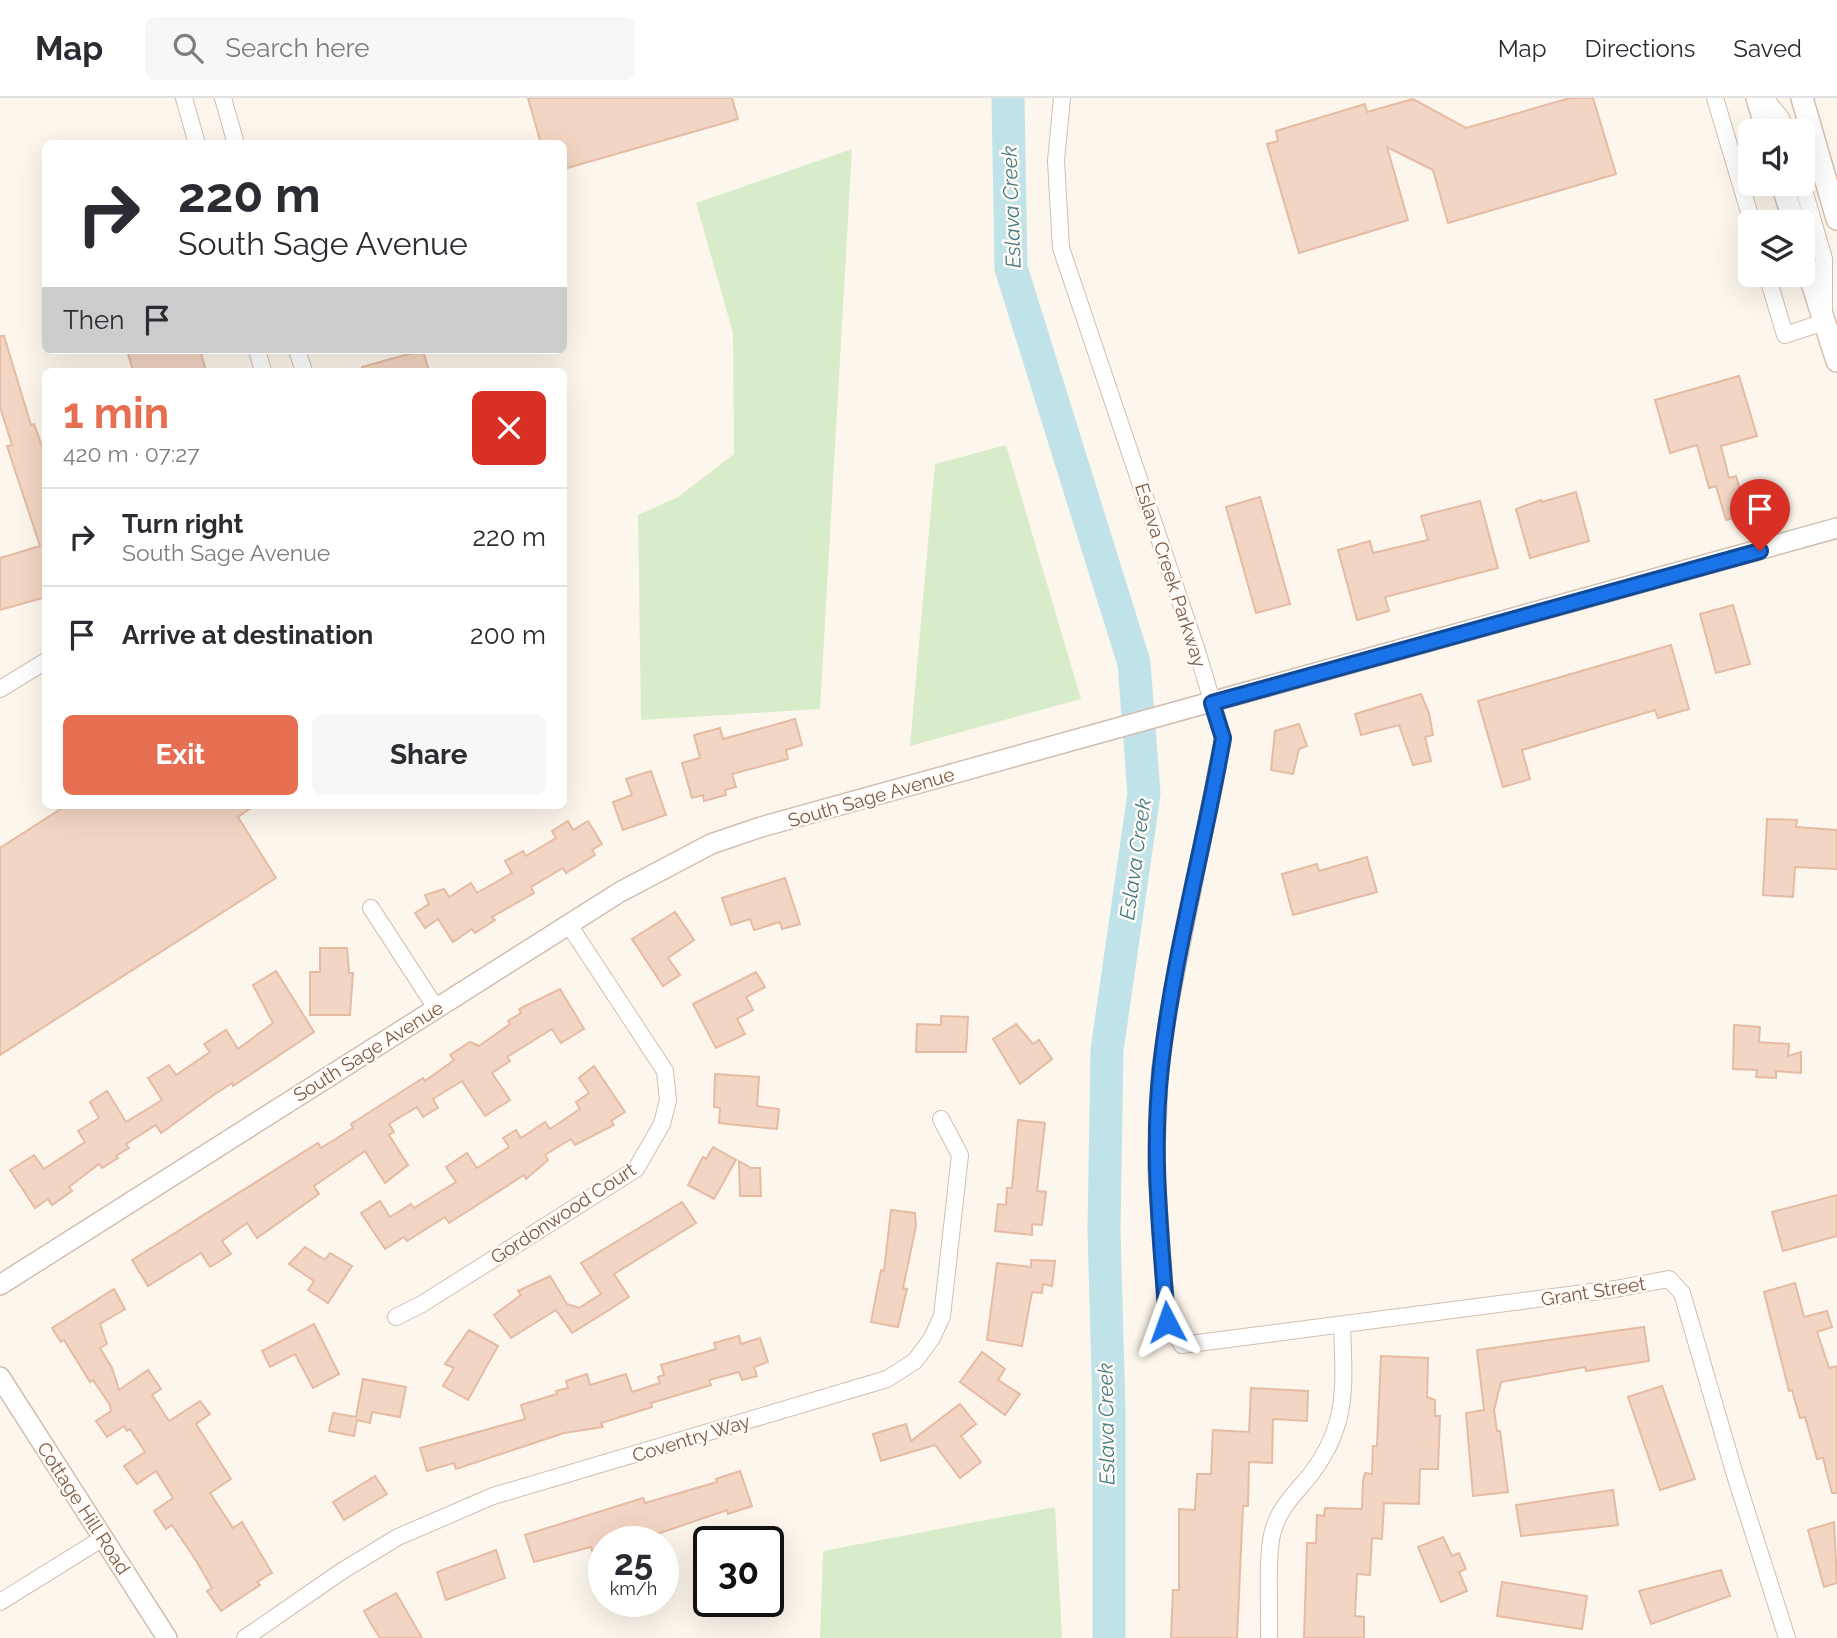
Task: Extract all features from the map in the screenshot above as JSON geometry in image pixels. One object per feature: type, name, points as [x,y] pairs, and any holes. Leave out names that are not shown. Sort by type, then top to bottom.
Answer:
[{"type":"main road","points":[[1757,98],[1763,119]]},
{"type":"main road","points":[[1802,98],[1832,185],[1837,219]]},
{"type":"main road","points":[[1813,287],[1837,361]]},
{"type":"street","points":[[184,98],[196,140]]},
{"type":"street","points":[[223,98],[235,140]]},
{"type":"street","name":"Eslava Creek Parkway","points":[[1062,98],[1056,161],[1061,248],[1223,738],[1169,1009],[1160,1069],[1156,1167],[1167,1322],[1182,1345]]},
{"type":"street","points":[[1715,98],[1748,210]]},
{"type":"street","points":[[1765,98],[1781,119]]},
{"type":"street","points":[[1771,287],[1785,335],[1824,322],[1824,259],[1806,196]]},
{"type":"street","name":"South Sage Avenue","points":[[0,1285],[620,892],[711,844],[1102,732],[1837,528]]},
{"type":"street","points":[[0,689],[42,663]]},
{"type":"street","points":[[371,908],[436,1009]]},
{"type":"street","name":"Gordonwood Court","points":[[396,1317],[636,1169],[662,1124],[668,1100],[665,1071],[569,925]]},
{"type":"street","name":"Coventry Way","points":[[245,1638],[342,1571],[435,1519],[493,1496],[887,1379],[915,1361],[932,1338],[942,1316],[948,1279],[960,1155],[941,1119]]},
{"type":"street","name":"Grant Street","points":[[1182,1345],[1342,1326],[1669,1279],[1682,1293],[1735,1475],[1787,1638]]},
{"type":"street","points":[[1269,1638],[1272,1533],[1283,1505],[1329,1449],[1339,1424],[1345,1396],[1342,1326]]},
{"type":"street","name":"Cottage Hill Road","points":[[0,1377],[167,1638]]},
{"type":"street","points":[[0,1602],[103,1538]]},
{"type":"green space","points":[[852,149],[820,709],[641,720],[638,515],[678,497],[734,454],[733,333],[696,203]]},
{"type":"green space","points":[[1006,445],[1081,699],[910,746],[935,464]]},
{"type":"green space","points":[[1055,1507],[1062,1638],[820,1638],[823,1551]]},
{"type":"building","points":[[528,98],[732,98],[738,119],[567,168],[567,140],[540,140]]},
{"type":"building","points":[[1570,98],[1593,98],[1616,174],[1448,223],[1433,170],[1387,147],[1408,220],[1299,253],[1267,144],[1278,141],[1276,131],[1365,104],[1367,112],[1413,99],[1466,128]]},
{"type":"building","points":[[0,336],[4,336],[31,425],[34,424],[42,446],[42,598],[0,610],[0,558],[40,546],[7,446],[12,445],[0,407]]},
{"type":"building","points":[[128,354],[201,354],[205,368],[132,368]]},
{"type":"building","points":[[409,354],[424,354],[428,368],[362,368]]},
{"type":"building","points":[[1739,376],[1757,436],[1721,446],[1729,478],[1736,476],[1747,514],[1726,520],[1716,486],[1709,488],[1697,445],[1670,453],[1655,400]]},
{"type":"building","points":[[1576,492],[1589,541],[1530,558],[1516,509]]},
{"type":"building","points":[[1260,497],[1290,604],[1256,613],[1226,507]]},
{"type":"building","points":[[1480,501],[1498,568],[1385,597],[1389,611],[1357,620],[1338,550],[1370,541],[1373,553],[1428,540],[1421,516]]},
{"type":"building","points":[[1733,605],[1750,664],[1716,673],[1700,614]]},
{"type":"building","points":[[1671,645],[1689,709],[1658,718],[1655,710],[1522,750],[1530,779],[1503,787],[1478,701]]},
{"type":"building","points":[[1421,694],[1429,713],[1433,735],[1425,737],[1431,761],[1413,765],[1399,725],[1361,735],[1355,714]]},
{"type":"building","points":[[795,719],[802,745],[786,750],[788,759],[732,774],[736,787],[725,790],[726,795],[704,801],[703,795],[692,798],[682,763],[700,758],[694,735],[720,728],[723,739]]},
{"type":"building","points":[[1299,724],[1307,746],[1299,749],[1293,774],[1271,770],[1275,731]]},
{"type":"building","points":[[651,771],[666,815],[623,830],[613,802],[632,795],[626,779]]},
{"type":"building","points":[[61,809],[249,809],[238,817],[276,878],[0,1055],[0,848]]},
{"type":"building","points":[[1767,819],[1797,820],[1796,827],[1837,830],[1837,869],[1795,867],[1793,897],[1763,895]]},
{"type":"building","points":[[568,821],[573,830],[588,821],[602,844],[592,850],[595,855],[566,873],[563,868],[531,887],[534,893],[492,917],[495,920],[475,933],[472,929],[453,942],[438,919],[425,928],[415,913],[429,904],[425,895],[444,889],[449,897],[471,883],[477,893],[512,873],[505,861],[523,851],[526,856],[556,838],[552,831]]},
{"type":"building","points":[[1367,857],[1377,892],[1293,915],[1282,874],[1317,864],[1319,871]]},
{"type":"building","points":[[785,878],[800,924],[782,929],[780,922],[754,930],[750,919],[731,925],[722,898]]},
{"type":"building","points":[[675,912],[694,940],[668,958],[680,975],[663,986],[632,939]]},
{"type":"building","points":[[320,948],[347,948],[349,973],[353,973],[350,1015],[310,1015],[310,972],[320,972]]},
{"type":"building","points":[[276,971],[314,1032],[233,1086],[232,1083],[215,1094],[161,1133],[156,1125],[126,1144],[129,1148],[116,1156],[118,1158],[102,1168],[99,1164],[69,1187],[72,1191],[52,1205],[48,1199],[35,1208],[10,1170],[34,1155],[44,1169],[85,1142],[78,1131],[99,1118],[90,1102],[107,1091],[126,1122],[162,1100],[148,1078],[169,1065],[176,1075],[210,1052],[204,1044],[226,1030],[238,1049],[273,1023],[253,985]]},
{"type":"building","points":[[756,972],[765,987],[746,997],[753,1010],[737,1019],[745,1034],[716,1048],[693,1004]]},
{"type":"building","points":[[560,989],[584,1029],[561,1043],[552,1029],[507,1057],[510,1061],[492,1073],[510,1100],[485,1116],[462,1081],[433,1099],[438,1108],[423,1117],[417,1107],[389,1124],[394,1132],[389,1135],[408,1165],[385,1183],[365,1151],[314,1186],[319,1194],[257,1238],[247,1223],[222,1241],[231,1254],[210,1267],[201,1253],[148,1286],[132,1260],[318,1143],[321,1148],[353,1128],[351,1124],[423,1078],[425,1081],[454,1060],[450,1055],[470,1042],[479,1046],[510,1024],[508,1021],[521,1013],[519,1009]]},
{"type":"building","points":[[941,1016],[968,1017],[966,1052],[916,1052],[917,1024],[941,1025]]},
{"type":"building","points":[[1016,1024],[1033,1044],[1039,1040],[1052,1059],[1020,1084],[993,1039]]},
{"type":"building","points":[[1734,1025],[1760,1027],[1759,1042],[1789,1044],[1788,1056],[1801,1052],[1801,1073],[1776,1071],[1776,1078],[1756,1077],[1757,1070],[1733,1069]]},
{"type":"building","points":[[594,1066],[625,1112],[611,1121],[614,1125],[575,1145],[571,1139],[545,1155],[548,1160],[526,1179],[524,1175],[449,1223],[445,1217],[407,1241],[404,1237],[385,1249],[361,1213],[380,1201],[390,1217],[411,1204],[414,1208],[456,1182],[446,1167],[467,1153],[477,1168],[509,1147],[503,1138],[516,1130],[521,1138],[545,1122],[550,1129],[580,1109],[576,1102],[589,1093],[579,1078]]},
{"type":"building","points":[[715,1074],[759,1077],[757,1106],[779,1109],[777,1129],[719,1123],[720,1108],[714,1107]]},
{"type":"building","points":[[1018,1120],[1045,1123],[1037,1191],[1046,1192],[1042,1225],[1032,1224],[1032,1235],[995,1231],[998,1204],[1006,1205],[1007,1188],[1012,1188]]},
{"type":"building","points":[[713,1147],[736,1160],[714,1199],[688,1185],[703,1157],[706,1159]]},
{"type":"building","points":[[739,1161],[751,1168],[760,1168],[761,1196],[740,1196]]},
{"type":"building","points":[[1837,1195],[1837,1236],[1783,1251],[1772,1212]]},
{"type":"building","points":[[682,1202],[696,1223],[614,1274],[629,1297],[572,1333],[556,1310],[511,1338],[494,1315],[521,1295],[518,1291],[550,1276],[567,1304],[579,1308],[601,1294],[581,1263]]},
{"type":"building","points":[[891,1210],[915,1213],[916,1226],[903,1288],[907,1289],[898,1327],[871,1322],[881,1270],[884,1271]]},
{"type":"building","points":[[305,1247],[325,1260],[330,1253],[352,1266],[328,1303],[308,1290],[314,1281],[289,1264]]},
{"type":"building","points":[[1031,1260],[1055,1261],[1052,1286],[1043,1284],[1042,1293],[1032,1292],[1022,1346],[987,1340],[997,1263],[1031,1267]]},
{"type":"building","points":[[1795,1283],[1804,1317],[1827,1311],[1832,1327],[1817,1332],[1829,1368],[1837,1366],[1837,1493],[1832,1493],[1823,1458],[1817,1459],[1805,1417],[1800,1418],[1792,1390],[1789,1391],[1764,1292]]},
{"type":"building","points":[[114,1289],[125,1309],[100,1324],[107,1344],[100,1348],[112,1368],[119,1390],[148,1370],[161,1389],[152,1395],[169,1421],[200,1401],[210,1414],[196,1424],[231,1479],[210,1493],[233,1528],[242,1522],[272,1573],[257,1582],[260,1585],[221,1611],[207,1591],[212,1588],[195,1559],[172,1525],[166,1529],[154,1511],[173,1498],[156,1471],[137,1484],[124,1466],[145,1452],[130,1429],[127,1431],[124,1426],[107,1437],[96,1421],[111,1411],[110,1405],[93,1380],[90,1382],[64,1340],[61,1342],[52,1328]]},
{"type":"building","points":[[314,1324],[339,1374],[313,1388],[295,1354],[270,1367],[262,1351]]},
{"type":"building","points":[[1644,1327],[1649,1361],[1586,1371],[1585,1367],[1501,1382],[1494,1410],[1497,1431],[1500,1431],[1508,1492],[1473,1496],[1466,1413],[1484,1410],[1477,1350]]},
{"type":"building","points":[[469,1330],[498,1346],[468,1400],[443,1386],[454,1368],[445,1364]]},
{"type":"building","points":[[739,1336],[741,1344],[760,1338],[768,1362],[754,1367],[757,1376],[742,1380],[739,1372],[709,1380],[711,1385],[651,1403],[652,1407],[601,1423],[603,1427],[564,1433],[456,1469],[454,1463],[427,1471],[420,1448],[525,1419],[521,1405],[557,1394],[556,1391],[568,1388],[566,1381],[587,1374],[590,1385],[626,1374],[632,1392],[660,1383],[658,1377],[664,1375],[661,1365],[716,1349],[714,1343]]},
{"type":"building","points":[[982,1352],[1005,1369],[998,1380],[1020,1394],[1005,1415],[960,1382]]},
{"type":"building","points":[[1381,1356],[1428,1358],[1427,1397],[1435,1400],[1435,1416],[1440,1416],[1438,1469],[1420,1469],[1419,1504],[1384,1503],[1382,1539],[1372,1538],[1370,1575],[1357,1574],[1355,1616],[1364,1617],[1364,1638],[1304,1638],[1307,1543],[1316,1543],[1317,1515],[1324,1516],[1325,1508],[1362,1509],[1365,1473],[1372,1474],[1373,1446],[1377,1446]]},
{"type":"building","points":[[363,1379],[406,1387],[400,1417],[372,1412],[370,1423],[357,1420],[354,1436],[329,1431],[333,1413],[356,1417]]},
{"type":"building","points":[[1662,1386],[1695,1479],[1660,1490],[1628,1397]]},
{"type":"building","points":[[1251,1388],[1308,1391],[1307,1421],[1273,1419],[1272,1463],[1249,1462],[1248,1506],[1243,1506],[1237,1638],[1171,1638],[1173,1590],[1179,1590],[1179,1509],[1195,1510],[1197,1474],[1211,1474],[1213,1430],[1249,1432]]},
{"type":"building","points":[[960,1404],[976,1424],[961,1436],[981,1462],[960,1478],[935,1445],[881,1461],[873,1434],[906,1424],[911,1441]]},
{"type":"building","points":[[740,1471],[752,1506],[728,1514],[727,1510],[679,1527],[588,1526],[588,1548],[534,1562],[525,1535],[643,1498],[645,1503],[717,1482],[716,1479]]},
{"type":"building","points":[[375,1476],[387,1494],[344,1520],[333,1502]]},
{"type":"building","points":[[1613,1490],[1618,1525],[1521,1536],[1516,1505]]},
{"type":"building","points":[[1834,1522],[1837,1583],[1824,1587],[1808,1530]]},
{"type":"building","points":[[1443,1537],[1452,1556],[1459,1553],[1466,1569],[1459,1572],[1467,1591],[1441,1602],[1418,1547]]},
{"type":"building","points":[[496,1550],[505,1578],[446,1600],[437,1572]]},
{"type":"building","points":[[1721,1570],[1730,1596],[1651,1624],[1639,1591]]},
{"type":"building","points":[[1502,1582],[1587,1596],[1582,1629],[1497,1616]]},
{"type":"building","points":[[396,1593],[422,1638],[380,1638],[371,1624],[364,1611]]},
{"type":"waterway","name":"Eslava Creek","points":[[1008,98],[1011,268],[1134,663],[1144,794],[1107,1050],[1104,1230],[1109,1410],[1109,1638]]},
{"type":"route","points":[[1167,1322],[1156,1167],[1160,1069],[1169,1009],[1223,738],[1212,703],[1760,551]]}]
